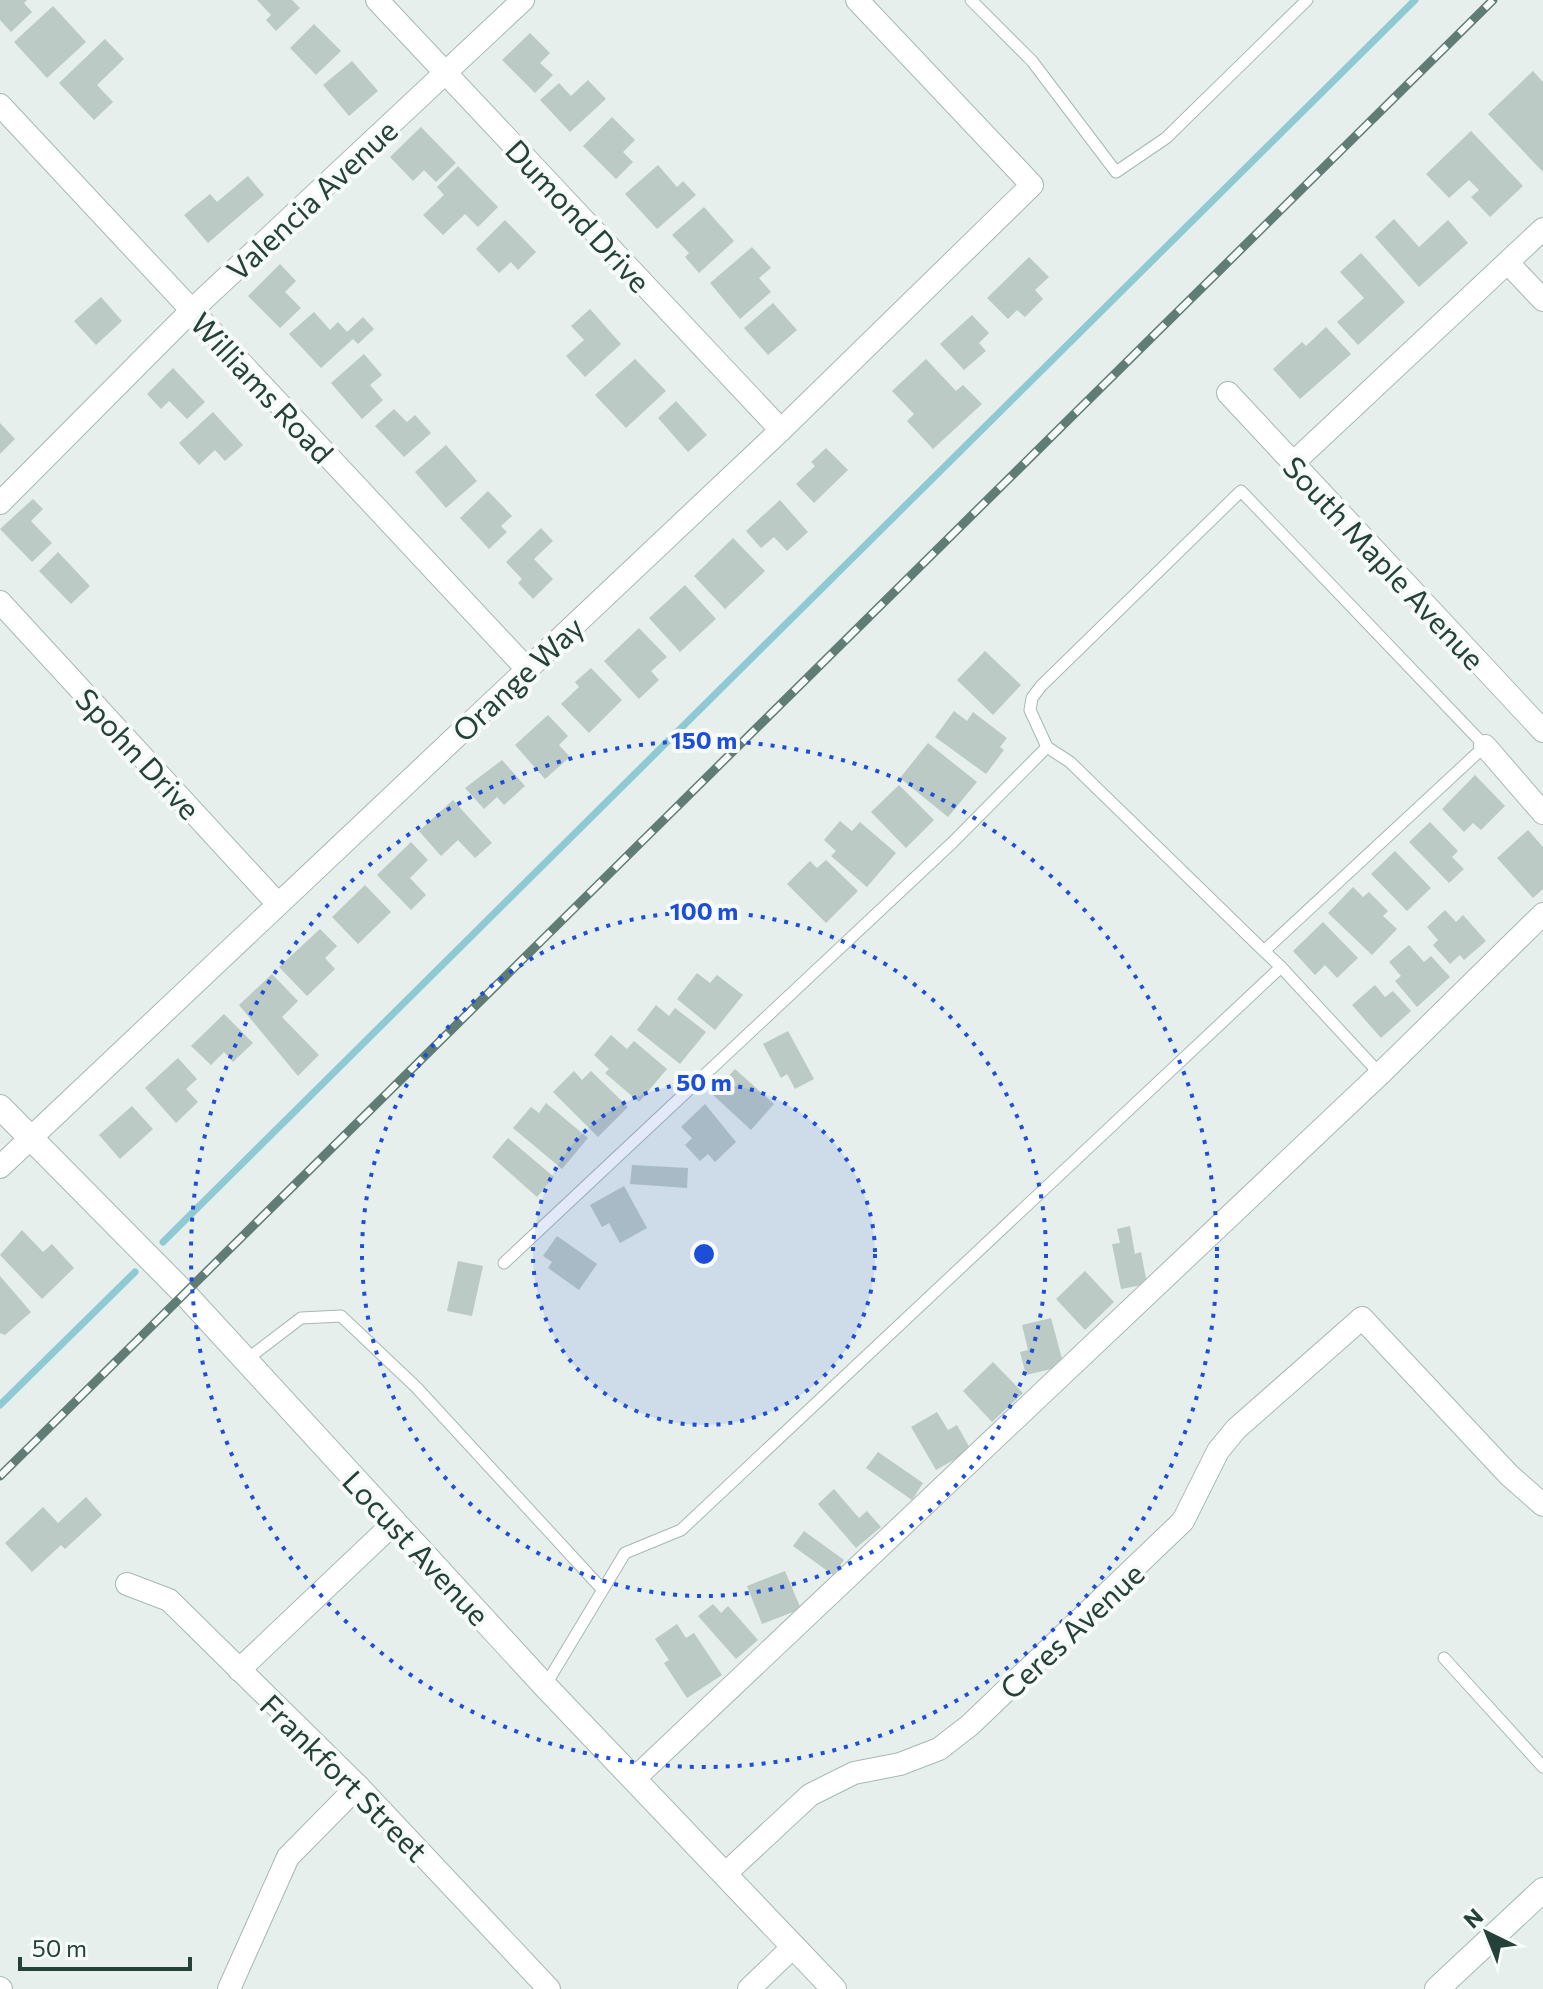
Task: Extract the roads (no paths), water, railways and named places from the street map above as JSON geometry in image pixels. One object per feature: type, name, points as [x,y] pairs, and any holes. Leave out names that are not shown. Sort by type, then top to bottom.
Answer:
[{"type":"street","name":"Dumond Drive","points":[[377,0],[781,430]]},
{"type":"street","name":"Valencia Avenue","points":[[0,503],[192,310],[523,0]]},
{"type":"street","name":"Orange Way","points":[[0,1167],[781,430],[1032,185],[857,0]]},
{"type":"street","name":"Williams Road","points":[[0,105],[527,669]]},
{"type":"street","points":[[1292,464],[1543,229]]},
{"type":"street","points":[[1508,263],[1543,300]]},
{"type":"street","name":"South Maple Avenue","points":[[1228,393],[1543,731]]},
{"type":"street","name":"Spohn Drive","points":[[0,602],[277,903]]},
{"type":"street","points":[[1485,746],[1543,813]]},
{"type":"street","points":[[634,1779],[1380,1074],[1543,914]]},
{"type":"street","name":"Locust Avenue","points":[[0,1107],[185,1294],[545,1686],[834,1989]]},
{"type":"street","name":"Ceres Avenue","points":[[725,1874],[810,1795],[854,1773],[900,1764],[939,1749],[970,1725],[1183,1521],[1218,1451],[1236,1429],[1362,1318],[1509,1475],[1543,1505]]},
{"type":"street","points":[[239,1670],[394,1523]]},
{"type":"street","name":"Frankfort Street","points":[[127,1584],[169,1600],[358,1786],[549,1989]]},
{"type":"street","points":[[229,1989],[288,1857],[358,1786]]},
{"type":"street","points":[[1437,1989],[1543,1890]]},
{"type":"street","points":[[749,1989],[794,1946]]},
{"type":"lane","points":[[971,0],[1032,61],[1116,172],[1166,138],[1307,0]]},
{"type":"lane","points":[[1264,951],[1485,746],[1241,491],[1041,686],[1032,698],[1030,710],[1047,747],[1070,762],[1264,951],[1281,967],[1380,1074]]},
{"type":"lane","points":[[504,1263],[953,842],[1047,747]]},
{"type":"lane","points":[[545,1686],[625,1553],[681,1530],[1281,967]]},
{"type":"lane","points":[[246,1360],[301,1318],[341,1316],[416,1387],[602,1589]]},
{"type":"lane","points":[[1444,1658],[1543,1767]]},
{"type":"waterway","points":[[163,1242],[1415,0]]},
{"type":"waterway","points":[[0,1405],[135,1272]]},
{"type":"railway","points":[[0,1476],[1493,0]]}]
